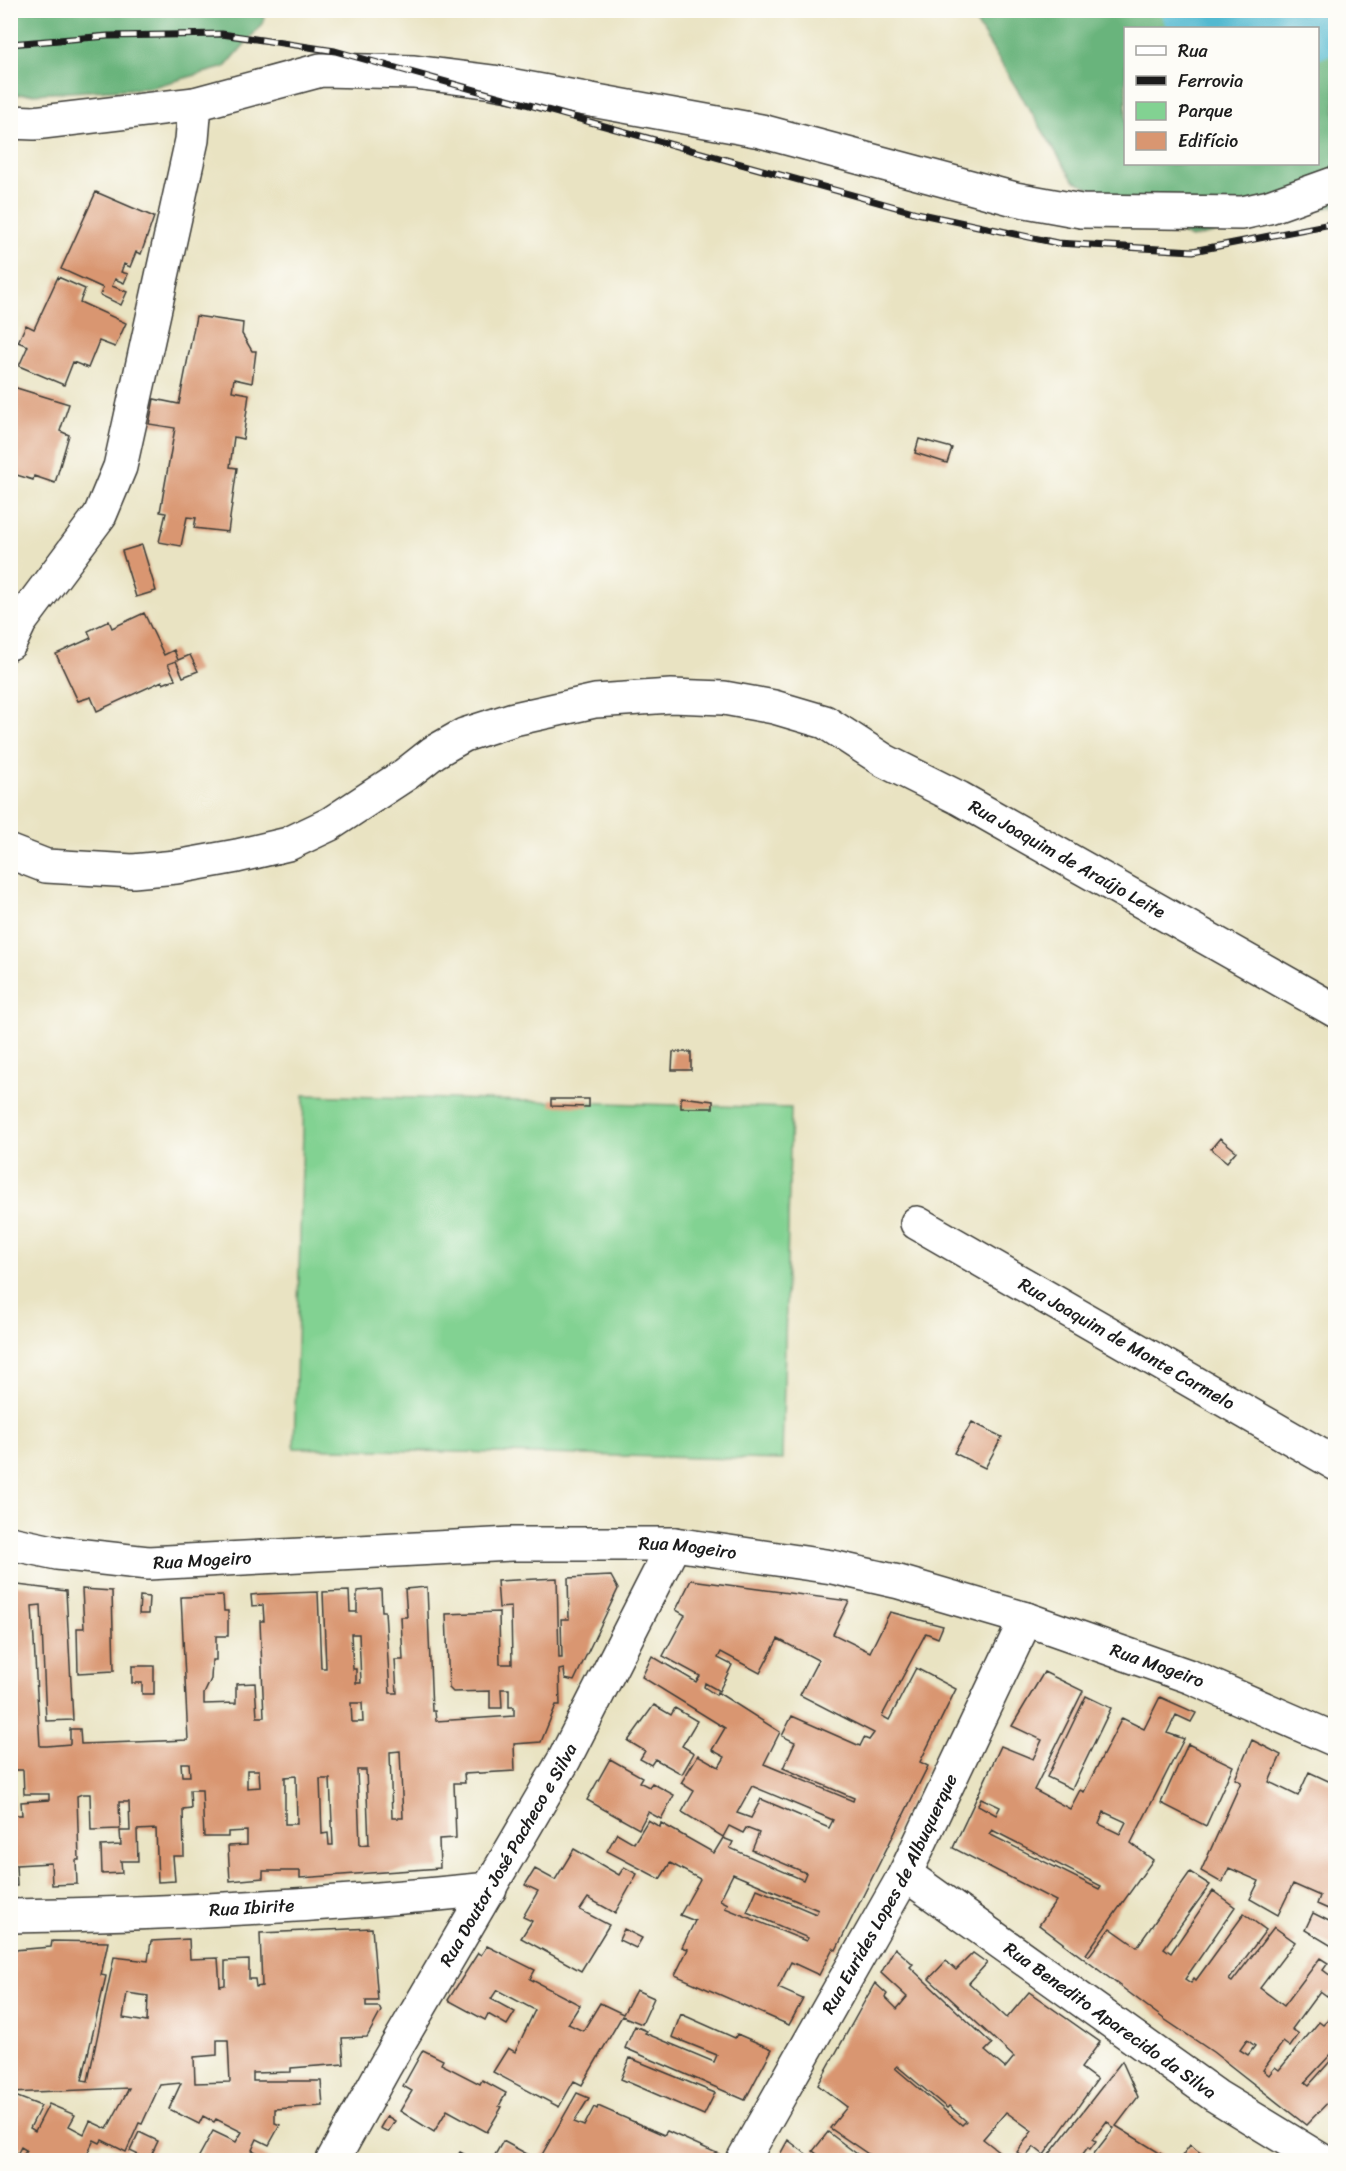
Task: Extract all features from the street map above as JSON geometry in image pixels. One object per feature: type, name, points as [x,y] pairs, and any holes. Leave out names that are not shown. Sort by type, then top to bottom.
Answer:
[{"type":"street","points":[[10,122],[34,123],[195,104],[321,70],[414,72],[493,82],[761,131],[1015,199],[1081,211],[1242,213],[1269,207],[1335,183]]},
{"type":"street","points":[[10,643],[20,622],[100,515],[120,466],[192,140],[195,104]]},
{"type":"street","name":"Rua Joaquim de Araújo Leite","points":[[10,852],[46,866],[133,871],[176,867],[288,844],[339,818],[406,774],[434,752],[464,735],[514,719],[595,701],[671,696],[724,698],[774,707],[825,722],[885,761],[959,798],[1335,1011]]},
{"type":"street","name":"Rua Joaquim de Monte Carmelo","points":[[917,1223],[1335,1464]]},
{"type":"street","name":"Rua Mogeiro","points":[[10,1543],[57,1553],[148,1563],[512,1544],[674,1544],[848,1570],[899,1582],[1026,1619],[1191,1677],[1335,1740]]},
{"type":"street","name":"Rua Doutor José Pacheco e Silva","points":[[333,2160],[384,2068],[564,1760],[674,1544]]},
{"type":"street","name":"Rua Eurides Lopes de Albuquerque","points":[[743,2160],[905,1874],[1026,1619]]},
{"type":"street","name":"Rua Benedito Aparecido da Silva","points":[[905,1874],[1216,2096],[1321,2160]]},
{"type":"street","name":"Rua Ibirite","points":[[10,1916],[88,1915],[394,1899],[490,1889]]},
{"type":"green space","points":[[11,10],[265,11],[263,23],[225,67],[149,88],[11,95]]},
{"type":"green space","points":[[969,11],[1335,11],[1335,206],[1191,238],[1073,180]]},
{"type":"green space","points":[[304,1095],[791,1108],[782,1460],[294,1448]]},
{"type":"building","points":[[96,192],[154,217],[141,254],[136,252],[130,267],[124,264],[121,272],[128,274],[124,283],[115,279],[112,286],[127,292],[121,305],[100,295],[103,288],[61,269]]},
{"type":"building","points":[[58,277],[85,289],[80,302],[126,323],[115,347],[99,341],[88,368],[73,362],[64,385],[19,366],[28,346],[18,342],[26,325],[34,329]]},
{"type":"building","points":[[196,316],[243,323],[242,334],[252,351],[256,351],[252,383],[234,379],[232,391],[249,394],[243,439],[234,437],[230,467],[237,468],[228,532],[194,528],[196,518],[187,517],[181,546],[159,542],[166,513],[160,512],[175,428],[149,424],[154,399],[179,404]]},
{"type":"building","points":[[10,386],[69,404],[60,431],[69,435],[55,483],[34,476],[33,480],[10,473]]},
{"type":"building","points":[[919,439],[952,448],[947,463],[915,453]]},
{"type":"building","points":[[142,545],[156,591],[136,597],[122,551]]},
{"type":"building","points":[[144,613],[164,655],[174,650],[178,660],[190,655],[198,671],[183,677],[176,661],[168,664],[175,679],[163,684],[162,681],[97,711],[91,697],[78,701],[56,654],[91,638],[88,631],[109,621],[112,628]]},
{"type":"building","points":[[673,1052],[691,1052],[691,1070],[672,1070]]},
{"type":"building","points":[[681,1097],[713,1101],[713,1108],[681,1108]]},
{"type":"building","points":[[551,1099],[589,1099],[589,1107],[551,1106]]},
{"type":"building","points":[[1220,1138],[1236,1151],[1227,1162],[1211,1149]]},
{"type":"building","points":[[972,1422],[1002,1437],[985,1468],[954,1453]]},
{"type":"building","points":[[611,1576],[618,1589],[574,1681],[565,1679],[564,1669],[559,1670],[560,1705],[556,1705],[541,1742],[514,1744],[515,1771],[464,1774],[465,1783],[454,1783],[456,1838],[439,1839],[440,1868],[300,1878],[300,1871],[263,1871],[263,1878],[230,1881],[228,1846],[247,1845],[247,1831],[228,1832],[228,1837],[204,1837],[202,1790],[190,1790],[191,1808],[183,1809],[184,1856],[173,1856],[175,1881],[158,1882],[156,1829],[137,1830],[138,1861],[121,1861],[122,1873],[102,1874],[101,1846],[121,1845],[120,1831],[130,1831],[129,1802],[119,1802],[120,1829],[91,1830],[90,1794],[82,1794],[77,1796],[79,1860],[76,1860],[77,1884],[52,1885],[51,1863],[16,1865],[17,1886],[10,1886],[10,1584],[66,1591],[73,1720],[46,1721],[41,1605],[32,1606],[40,1746],[47,1746],[70,1744],[70,1729],[80,1729],[81,1744],[188,1740],[181,1597],[223,1596],[224,1611],[228,1611],[228,1636],[216,1636],[216,1660],[212,1660],[211,1679],[204,1694],[204,1704],[236,1703],[236,1684],[255,1683],[257,1717],[264,1717],[260,1621],[264,1621],[263,1605],[252,1606],[251,1595],[261,1594],[318,1592],[321,1668],[326,1668],[323,1592],[349,1591],[350,1612],[357,1612],[357,1591],[381,1589],[382,1611],[385,1611],[390,1693],[397,1693],[395,1660],[403,1660],[401,1617],[407,1617],[405,1589],[427,1587],[432,1711],[435,1711],[436,1721],[514,1716],[514,1707],[509,1707],[509,1689],[501,1689],[502,1708],[490,1708],[490,1691],[453,1692],[449,1688],[446,1614],[499,1612],[500,1664],[512,1664],[511,1607],[499,1608],[497,1581],[557,1578],[559,1658],[562,1658],[561,1619],[569,1619],[568,1578]],"holes":[[[351,1634],[359,1634],[361,1683],[356,1683],[356,1669],[353,1669]],[[351,1703],[362,1703],[363,1722],[352,1722]],[[400,1751],[403,1818],[392,1818],[390,1752]],[[181,1763],[189,1763],[190,1776],[182,1776]],[[13,1770],[23,1770],[24,1794],[49,1794],[49,1800],[21,1802],[22,1815],[14,1815]],[[247,1770],[259,1770],[260,1787],[247,1788]],[[357,1770],[366,1770],[369,1844],[360,1845]],[[296,1776],[297,1824],[285,1824],[285,1777]],[[320,1779],[330,1779],[333,1845],[329,1845],[328,1833],[322,1834]]]},
{"type":"building","points":[[691,1580],[849,1601],[833,1634],[870,1652],[890,1612],[943,1626],[938,1638],[926,1633],[882,1716],[889,1720],[916,1668],[956,1689],[920,1762],[928,1766],[836,1950],[833,1948],[819,1975],[791,1962],[778,1988],[803,1999],[789,2025],[675,1975],[688,1949],[682,1947],[695,1921],[680,1915],[700,1879],[670,1863],[660,1879],[607,1851],[617,1833],[634,1843],[648,1820],[660,1827],[661,1823],[714,1853],[723,1838],[733,1842],[730,1848],[803,1880],[806,1873],[752,1850],[759,1833],[746,1828],[743,1833],[729,1826],[723,1837],[682,1812],[694,1791],[681,1783],[698,1755],[719,1767],[725,1757],[712,1750],[725,1728],[642,1677],[652,1656],[696,1682],[700,1676],[663,1656],[685,1615],[676,1610]],"holes":[[[778,1639],[818,1660],[800,1695],[874,1733],[869,1740],[864,1738],[860,1746],[792,1716],[782,1736],[795,1742],[783,1768],[854,1798],[853,1801],[764,1764],[780,1732],[717,1692],[716,1695],[704,1687],[705,1683],[719,1691],[732,1665],[718,1658],[721,1652],[760,1673]],[[752,1786],[833,1820],[829,1828],[761,1799],[751,1818],[737,1813]],[[733,1874],[818,1910],[816,1914],[757,1889],[747,1912],[808,1938],[806,1941],[725,1908],[728,1904],[720,1900]]]},
{"type":"building","points":[[82,1589],[112,1591],[114,1671],[78,1673],[77,1628],[84,1628]]},
{"type":"building","points":[[140,1596],[149,1597],[148,1614],[139,1614]]},
{"type":"building","points":[[132,1666],[154,1666],[154,1694],[142,1694],[142,1683],[132,1683]]},
{"type":"building","points":[[1044,1672],[1083,1691],[1034,1790],[1070,1809],[1080,1790],[1084,1792],[1122,1718],[1144,1729],[1160,1697],[1196,1713],[1191,1722],[1176,1715],[1167,1733],[1184,1739],[1131,1843],[1153,1860],[1086,1954],[1089,1956],[1110,1928],[1137,1947],[1190,1872],[1210,1885],[1164,1948],[1171,1953],[1213,1891],[1235,1907],[1185,1979],[1191,1983],[1194,1978],[1196,1980],[1244,1914],[1266,1930],[1229,1980],[1232,1982],[1274,1927],[1295,1942],[1260,1988],[1284,2006],[1320,1958],[1328,1963],[1323,1970],[1335,1979],[1335,1996],[1331,1992],[1327,1996],[1320,1991],[1292,2029],[1299,2034],[1290,2047],[1283,2042],[1263,2070],[1269,2075],[1275,2067],[1279,2070],[1319,2022],[1323,2025],[1331,2017],[1335,2021],[1335,2050],[1305,2082],[1309,2085],[1335,2056],[1335,2095],[1306,2125],[1213,2052],[1164,2019],[1039,1925],[1056,1901],[953,1848],[1001,1746],[1033,1759],[1042,1740],[1012,1726]],"holes":[[[981,1798],[1000,1807],[996,1815],[978,1805]],[[1104,1812],[1126,1822],[1120,1834],[1099,1824]],[[992,1830],[1101,1886],[1099,1889],[989,1834]],[[1247,2040],[1255,2046],[1248,2055],[1240,2050]]]},
{"type":"building","points":[[1086,1696],[1111,1708],[1072,1789],[1047,1777]]},
{"type":"building","points":[[654,1705],[671,1715],[675,1708],[697,1721],[682,1746],[694,1753],[682,1774],[655,1759],[651,1765],[640,1759],[645,1751],[628,1741]]},
{"type":"building","points":[[1252,1740],[1281,1755],[1269,1782],[1298,1796],[1309,1772],[1335,1784],[1335,1912],[1317,1904],[1320,1896],[1293,1884],[1278,1915],[1250,1899],[1259,1881],[1229,1868],[1222,1883],[1201,1871],[1241,1782],[1235,1779]]},
{"type":"building","points":[[1188,1744],[1233,1766],[1206,1826],[1161,1803]]},
{"type":"building","points":[[610,1759],[642,1777],[639,1782],[649,1787],[652,1783],[674,1795],[661,1819],[648,1812],[639,1829],[587,1800]]},
{"type":"building","points":[[574,1849],[619,1875],[624,1867],[637,1874],[615,1913],[588,1898],[580,1910],[609,1925],[581,1971],[521,1938],[532,1921],[523,1917],[538,1891],[525,1885],[535,1869],[555,1880]]},
{"type":"building","points":[[1313,1913],[1335,1924],[1335,1948],[1305,1930]]},
{"type":"building","points":[[372,1928],[378,2001],[366,2001],[366,2007],[379,2007],[381,2011],[367,2037],[342,2038],[344,2064],[291,2068],[291,2072],[253,2073],[253,2081],[321,2081],[323,2106],[275,2109],[275,2123],[280,2125],[269,2145],[257,2139],[252,2150],[273,2160],[197,2160],[213,2131],[236,2142],[242,2132],[216,2119],[214,2122],[203,2116],[199,2124],[169,2109],[181,2083],[160,2085],[126,2152],[102,2140],[100,2143],[94,2140],[84,2160],[20,2160],[26,2150],[21,2147],[14,2160],[10,2160],[10,2094],[41,2106],[30,2128],[35,2131],[49,2104],[75,2115],[69,2126],[84,2134],[90,2121],[107,2129],[129,2088],[10,2093],[10,1970],[14,1950],[51,1947],[52,1941],[108,1942],[101,1975],[106,1976],[82,2080],[88,2081],[114,1957],[148,1961],[151,1941],[189,1939],[190,1959],[218,1958],[220,1986],[225,1985],[225,1961],[249,1960],[249,1979],[255,1979],[256,1987],[262,1986],[260,1933]],"holes":[[[127,1993],[148,1996],[147,2022],[123,2018]],[[217,2040],[228,2040],[230,2082],[195,2083],[194,2057],[217,2055]]]},
{"type":"building","points":[[624,1929],[642,1938],[636,1948],[619,1940]]},
{"type":"building","points":[[487,1946],[535,1970],[530,1979],[580,2005],[568,2024],[583,2031],[600,2003],[623,2014],[636,1990],[654,1998],[642,2024],[622,2016],[582,2085],[574,2081],[559,2107],[493,2072],[508,2048],[515,2052],[535,2010],[497,1990],[491,1999],[515,2012],[507,2025],[488,2014],[485,2020],[448,2000],[478,1953],[481,1955]]},
{"type":"building","points":[[895,1948],[913,1964],[910,1967],[992,2044],[985,2051],[1005,2068],[1014,2057],[929,1979],[946,1961],[956,1970],[973,1953],[987,1963],[969,1983],[1007,2018],[1029,1992],[1100,2042],[1081,2068],[1097,2080],[1044,2155],[1034,2147],[1025,2158],[1017,2152],[1032,2131],[1006,2112],[983,2139],[1010,2160],[877,2160],[830,2128],[847,2107],[818,2085],[875,1983],[887,1994],[885,1997],[897,2009],[907,1997],[881,1973]],"holes":[[[897,2066],[947,2108],[949,2106],[966,2121],[962,2125],[895,2068]]]},
{"type":"building","points":[[681,2014],[735,2038],[737,2034],[772,2049],[745,2100],[625,2048],[635,2026],[647,2031],[645,2033],[714,2062],[717,2055],[672,2037]]},
{"type":"building","points":[[423,2050],[443,2060],[441,2064],[480,2084],[482,2080],[506,2093],[499,2106],[502,2107],[487,2132],[447,2110],[434,2132],[400,2111],[412,2091],[403,2086]]},
{"type":"building","points":[[630,2058],[715,2093],[704,2115],[621,2079]]},
{"type":"building","points":[[1122,2061],[1138,2097],[1116,2126],[1171,2160],[1089,2160],[1114,2128],[1107,2121],[1093,2139],[1096,2141],[1080,2158],[1084,2160],[1045,2160]]},
{"type":"building","points":[[577,2093],[589,2098],[574,2122],[584,2126],[594,2107],[597,2109],[598,2106],[664,2135],[667,2131],[719,2154],[715,2160],[539,2160]]},
{"type":"building","points":[[387,2116],[395,2121],[388,2132],[380,2128]]},
{"type":"building","points":[[139,2132],[158,2141],[149,2160],[130,2151]]},
{"type":"building","points":[[828,2132],[865,2160],[825,2160],[813,2151]]},
{"type":"building","points":[[788,2140],[814,2160],[777,2160]]},
{"type":"building","points":[[503,2141],[538,2160],[492,2160]]},
{"type":"building","points":[[1190,2145],[1210,2160],[1179,2160]]},
{"type":"building","points":[[460,2152],[475,2160],[455,2160]]},
{"type":"waterway","points":[[1197,10],[1220,25],[1311,25],[1336,12]]},
{"type":"railway","points":[[10,44],[108,36],[222,34],[335,51],[917,213],[1057,243],[1193,251],[1336,223]]}]
